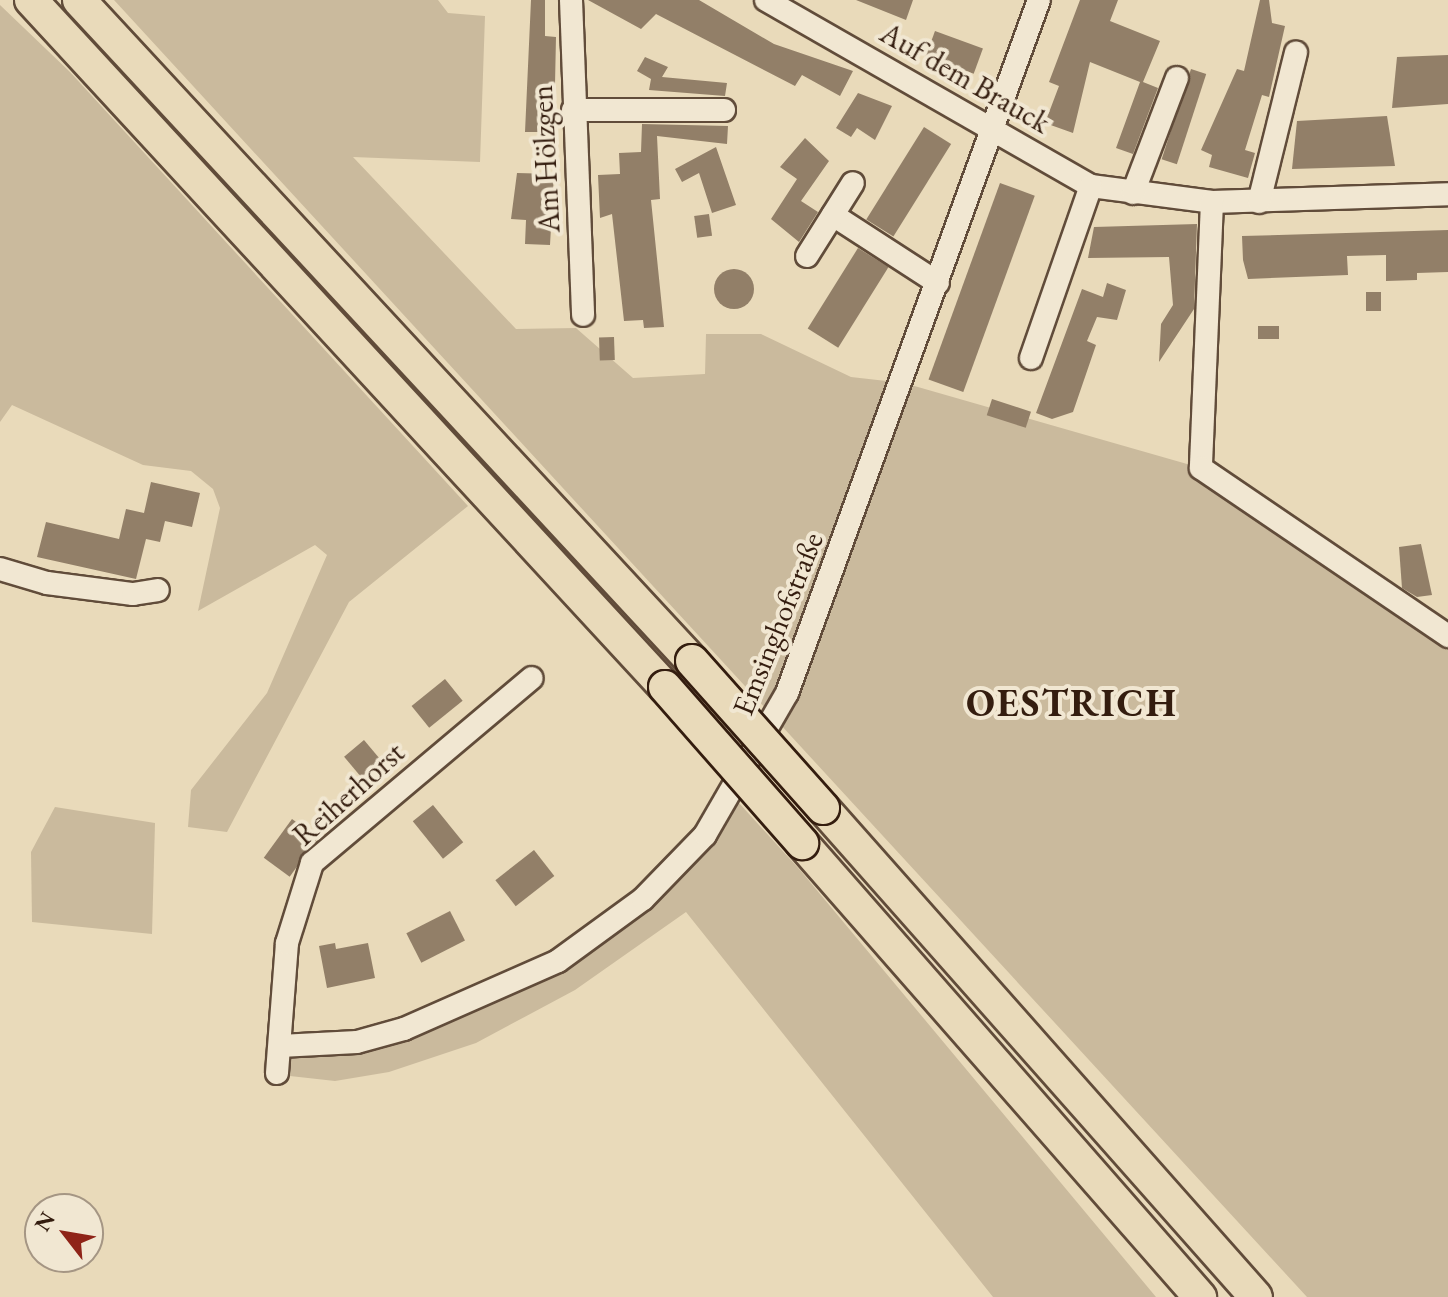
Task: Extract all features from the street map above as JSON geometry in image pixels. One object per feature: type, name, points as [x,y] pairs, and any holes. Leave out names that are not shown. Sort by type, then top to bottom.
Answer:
[{"type":"highway","points":[[31,0],[665,687],[1200,1297]]},
{"type":"highway","points":[[79,0],[692,661],[1256,1297]]},
{"type":"highway","points":[[1209,1242],[1277,1297]]},
{"type":"highway","points":[[1171,1265],[1188,1297]]},
{"type":"street","name":"Am Hölzgen","points":[[571,0],[583,315]]},
{"type":"street","name":"Auf dem Brauck","points":[[766,0],[1091,186],[1212,202],[1448,194]]},
{"type":"street","name":"Emsinghofstraße","points":[[280,1046],[357,1042],[404,1029],[558,961],[643,899],[705,835],[787,693],[938,283],[989,127],[1039,0]]},
{"type":"street","points":[[1259,202],[1296,53]]},
{"type":"street","points":[[1133,193],[1177,78]]},
{"type":"street","points":[[573,110],[724,110]]},
{"type":"street","points":[[807,256],[853,183]]},
{"type":"street","points":[[1031,358],[1091,186]]},
{"type":"street","points":[[1212,202],[1201,468],[1448,636]]},
{"type":"street","points":[[833,215],[938,283]]},
{"type":"street","points":[[0,569],[47,583],[133,594],[158,590]]},
{"type":"street","name":"Reiherhorst","points":[[277,1073],[287,943],[312,863],[532,678]]},
{"type":"shaded area","points":[[114,0],[438,0],[448,13],[485,16],[480,162],[353,157],[516,329],[576,328],[633,378],[705,374],[706,334],[761,334],[851,377],[904,383],[1201,468],[1448,636],[1448,1297],[1307,1297]]},
{"type":"shaded area","points":[[0,5],[70,72],[468,506],[349,602],[227,832],[188,827],[191,790],[267,693],[327,555],[315,545],[198,611],[220,508],[213,489],[191,471],[143,465],[12,405],[0,422]]},
{"type":"shaded area","points":[[729,792],[800,870],[1156,1297],[993,1297],[686,912],[575,990],[476,1043],[389,1072],[335,1081],[263,1073],[270,1000],[280,1003],[278,1038],[388,1025],[559,951],[652,895]]},
{"type":"shaded area","points":[[55,807],[155,823],[152,934],[32,922],[31,852]]},
{"type":"building","points":[[531,0],[545,0],[545,36],[556,37],[554,132],[525,132]]},
{"type":"building","points":[[588,0],[699,0],[774,44],[853,71],[840,96],[802,75],[795,86],[656,14],[641,29]]},
{"type":"building","points":[[856,0],[913,0],[906,20]]},
{"type":"building","points":[[1080,0],[1118,0],[1110,21],[1160,41],[1143,82],[1158,88],[1133,154],[1116,148],[1140,82],[1090,62],[1073,133],[1045,123],[1059,86],[1049,82]]},
{"type":"building","points":[[1260,0],[1269,0],[1272,23],[1285,26],[1269,97],[1262,95],[1245,150],[1255,153],[1248,178],[1209,167],[1212,155],[1201,150],[1237,69],[1244,71]]},
{"type":"building","points":[[935,31],[983,48],[974,74],[926,56]]},
{"type":"building","points":[[1448,55],[1448,104],[1392,108],[1397,57]]},
{"type":"building","points":[[645,57],[668,67],[662,77],[727,83],[725,96],[649,90],[651,79],[637,71]]},
{"type":"building","points":[[1191,69],[1206,74],[1177,164],[1162,159]]},
{"type":"building","points":[[858,93],[892,106],[875,140],[857,128],[851,137],[836,128]]},
{"type":"building","points":[[1387,116],[1395,166],[1292,169],[1297,121]]},
{"type":"building","points":[[642,124],[728,126],[727,144],[657,136],[660,199],[651,200],[664,327],[644,328],[643,320],[624,321],[612,214],[600,218],[598,175],[620,174],[619,153],[641,152]]},
{"type":"building","points":[[924,127],[951,144],[893,236],[866,219]]},
{"type":"building","points":[[805,138],[829,161],[801,201],[818,212],[799,242],[771,219],[797,179],[780,167]]},
{"type":"building","points":[[716,147],[736,205],[712,213],[699,173],[682,182],[675,169]]},
{"type":"building","points":[[517,173],[554,174],[550,245],[525,244],[526,220],[511,219]]},
{"type":"building","points":[[1000,183],[1035,196],[963,392],[929,379]]},
{"type":"building","points":[[709,214],[712,236],[697,238],[694,216]]},
{"type":"building","points":[[1197,224],[1194,309],[1159,362],[1161,324],[1173,305],[1169,257],[1088,258],[1094,227]]},
{"type":"building","points":[[1448,230],[1448,272],[1417,273],[1417,280],[1386,281],[1386,255],[1347,256],[1348,275],[1248,279],[1243,260],[1242,236]]},
{"type":"building","points":[[858,248],[889,267],[838,348],[808,329]]},
{"type":"building","points":[[734,269],[748,275],[754,289],[748,303],[734,309],[720,303],[714,289],[720,275]]},
{"type":"building","points":[[1107,283],[1126,290],[1117,320],[1097,317],[1087,341],[1096,345],[1073,412],[1052,419],[1036,413],[1082,289],[1103,297]]},
{"type":"building","points":[[1366,292],[1381,292],[1381,311],[1366,311]]},
{"type":"building","points":[[1258,326],[1279,326],[1279,339],[1258,339]]},
{"type":"building","points":[[614,337],[615,360],[600,361],[599,338]]},
{"type":"building","points":[[992,399],[1031,412],[1026,428],[987,415]]},
{"type":"building","points":[[151,482],[200,493],[192,527],[165,521],[160,542],[146,539],[136,579],[37,557],[46,522],[119,539],[126,509],[144,513]]},
{"type":"building","points":[[1421,544],[1432,595],[1417,597],[1402,588],[1399,547]]},
{"type":"building","points":[[445,679],[463,701],[429,728],[412,706]]},
{"type":"building","points":[[364,740],[385,765],[365,782],[344,757]]},
{"type":"building","points":[[433,805],[463,842],[443,859],[413,821]]},
{"type":"building","points":[[292,819],[318,838],[290,877],[264,858]]},
{"type":"building","points":[[534,850],[554,876],[516,906],[495,880]]},
{"type":"building","points":[[450,911],[465,940],[421,963],[406,933]]},
{"type":"building","points":[[335,943],[336,949],[368,943],[375,978],[327,988],[319,946]]},
{"type":"district","name":"OESTRICH","points":[[1072,703]]}]
